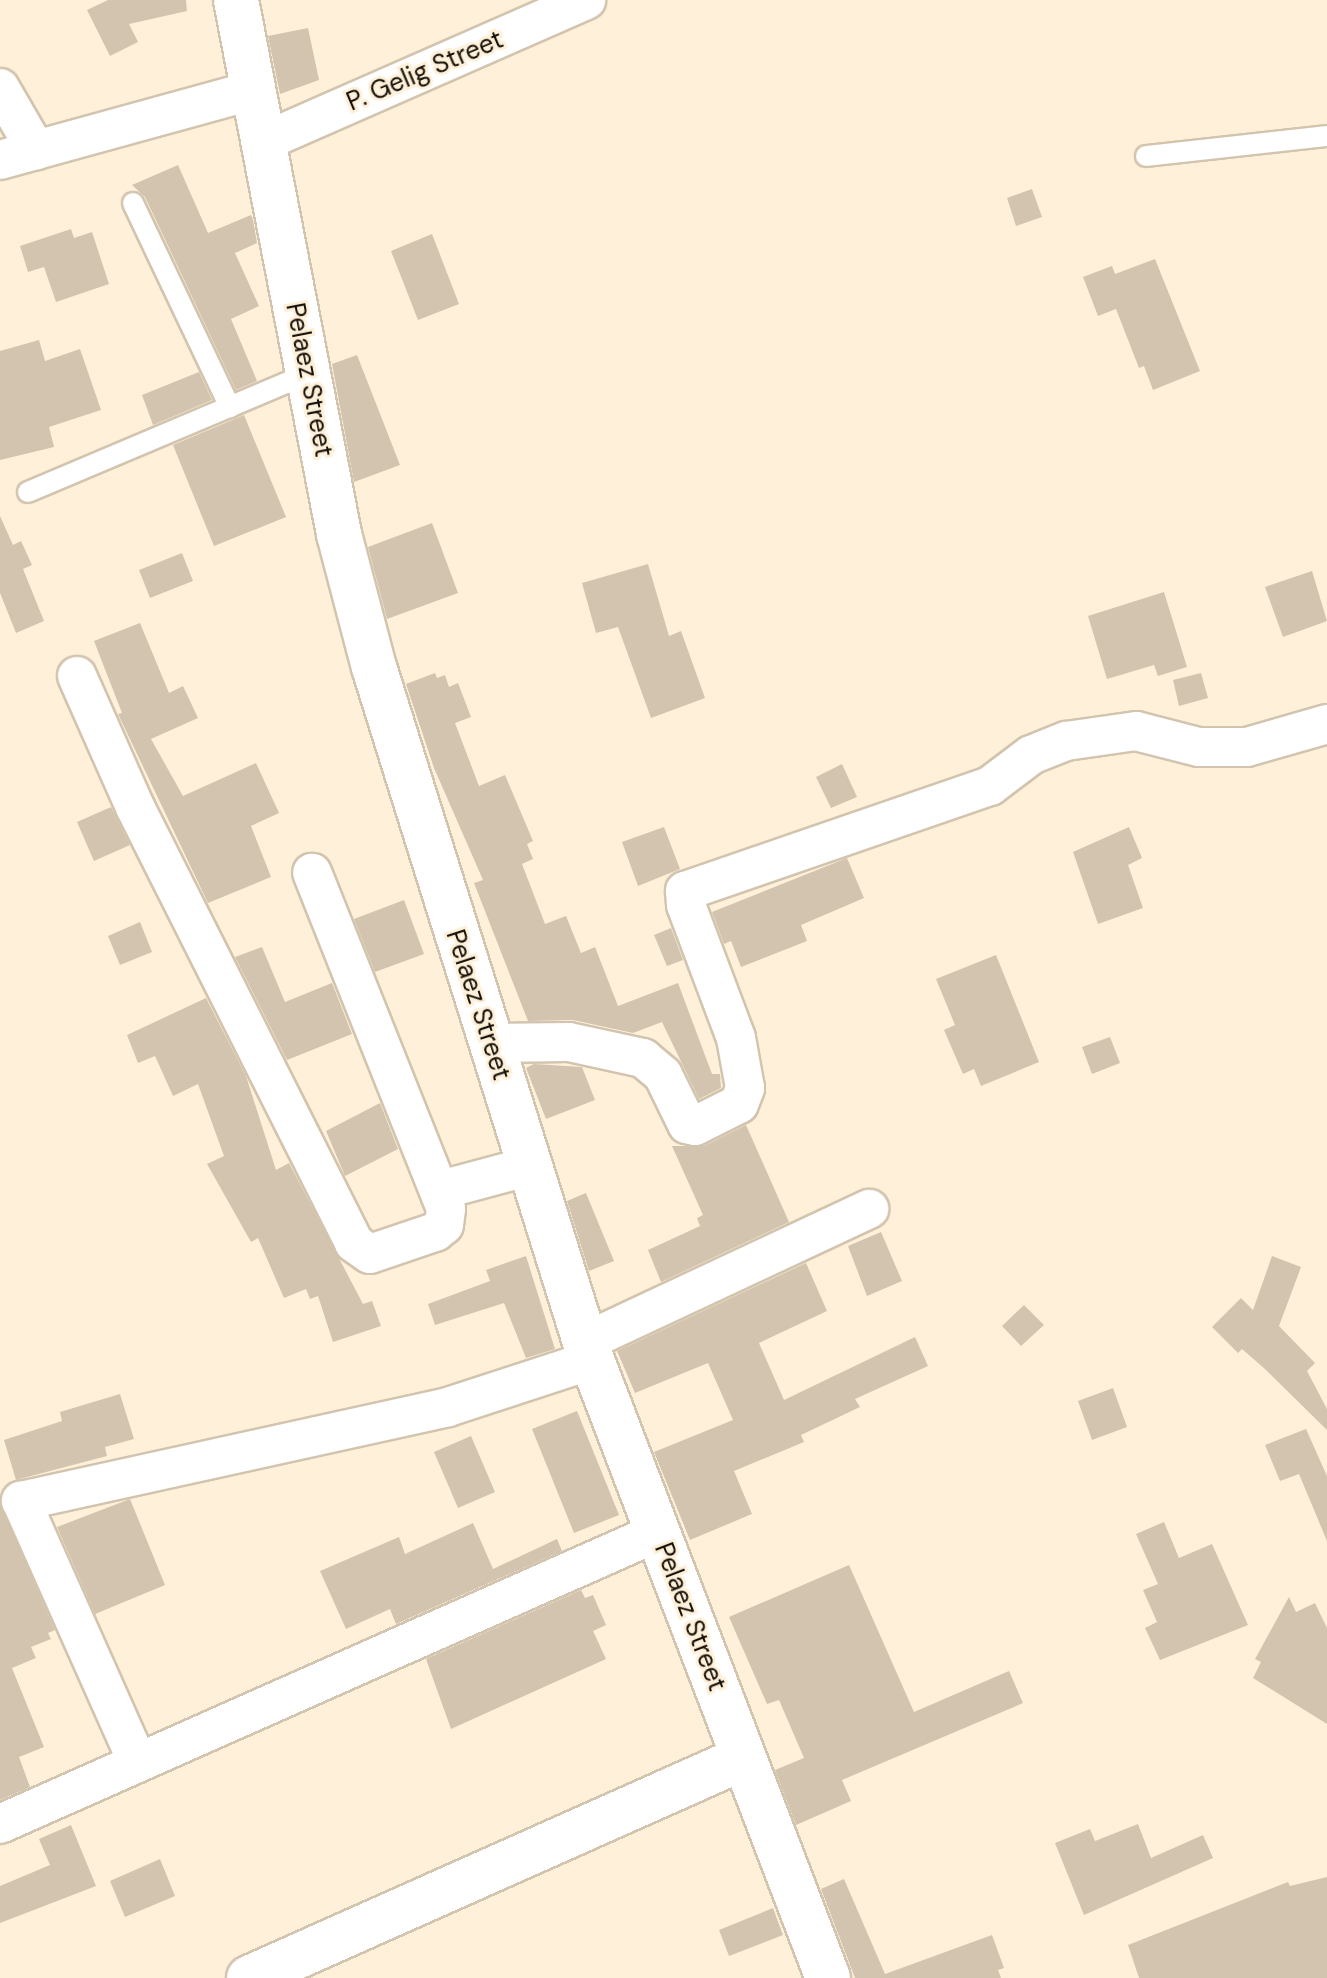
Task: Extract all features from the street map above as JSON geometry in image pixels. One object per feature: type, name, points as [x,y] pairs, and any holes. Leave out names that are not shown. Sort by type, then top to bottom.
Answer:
[{"type":"street","name":"Pelaez Street","points":[[236,0],[339,534],[374,667],[589,1351],[828,1978]]},
{"type":"street","name":"P. Gelig Street","points":[[263,142],[586,0]]},
{"type":"street","points":[[0,88],[36,150]]},
{"type":"street","points":[[0,160],[254,90]]},
{"type":"street","points":[[77,676],[135,807],[354,1243],[370,1254],[435,1232],[444,1225],[441,1190],[312,873]]},
{"type":"street","points":[[490,1043],[569,1042],[643,1058],[663,1075],[687,1124],[695,1126],[739,1104],[745,1088],[736,1038],[686,905],[685,891],[990,786],[1031,755],[1066,741],[1136,731],[1199,747],[1247,747],[1327,724]]},
{"type":"street","points":[[441,1190],[530,1166]]},
{"type":"street","points":[[137,1761],[21,1501],[448,1407],[589,1351],[869,1209]]},
{"type":"street","points":[[0,1824],[658,1532]]},
{"type":"street","points":[[249,1978],[743,1758]]},
{"type":"lane","points":[[1146,156],[1327,136]]},
{"type":"lane","points":[[133,203],[230,407]]},
{"type":"lane","points":[[28,492],[308,374]]},
{"type":"building","points":[[108,0],[186,0],[187,11],[129,24],[138,42],[110,56],[87,10]]},
{"type":"building","points":[[308,28],[319,80],[280,94],[268,36]]},
{"type":"building","points":[[178,165],[208,233],[251,215],[253,220],[257,243],[235,253],[259,306],[231,319],[257,381],[236,390],[145,197],[132,185]]},
{"type":"building","points":[[1032,189],[1042,217],[1016,226],[1007,198]]},
{"type":"building","points":[[71,229],[74,238],[92,232],[109,284],[56,302],[44,267],[28,272],[20,246]]},
{"type":"building","points":[[432,234],[459,304],[418,320],[391,251]]},
{"type":"building","points":[[1155,259],[1200,371],[1153,390],[1144,366],[1139,368],[1116,309],[1098,316],[1083,277],[1112,266],[1115,274]]},
{"type":"building","points":[[39,340],[45,361],[80,349],[101,410],[49,427],[54,447],[0,460],[0,351]]},
{"type":"building","points":[[357,355],[400,465],[354,482],[332,364]]},
{"type":"building","points":[[199,372],[212,400],[153,425],[142,395]]},
{"type":"building","points":[[244,415],[286,517],[214,546],[173,445]]},
{"type":"building","points":[[0,516],[13,545],[21,541],[32,565],[23,569],[44,621],[16,633],[0,593]]},
{"type":"building","points":[[432,523],[458,593],[387,619],[368,547]]},
{"type":"building","points":[[182,553],[193,581],[150,598],[139,570]]},
{"type":"building","points":[[648,564],[669,636],[681,631],[705,698],[651,718],[618,627],[596,633],[582,583]]},
{"type":"building","points":[[1312,571],[1327,621],[1283,637],[1265,587]]},
{"type":"building","points":[[1164,592],[1187,667],[1158,676],[1154,665],[1107,679],[1088,616]]},
{"type":"building","points":[[140,623],[169,693],[183,686],[198,718],[151,739],[183,796],[256,763],[279,813],[251,826],[271,877],[208,903],[118,714],[122,713],[94,641]]},
{"type":"building","points":[[435,673],[437,678],[445,675],[449,687],[458,683],[471,717],[455,723],[479,786],[505,775],[533,841],[527,844],[533,859],[522,864],[545,924],[566,916],[581,953],[595,947],[618,1006],[678,983],[712,1074],[720,1074],[721,1088],[699,1099],[662,1022],[633,1033],[573,1020],[528,1021],[474,883],[483,880],[434,768],[406,684]]},
{"type":"building","points":[[1201,673],[1208,698],[1179,706],[1173,680]]},
{"type":"building","points":[[842,764],[857,797],[831,808],[816,777]]},
{"type":"building","points":[[111,807],[130,845],[94,861],[77,822]]},
{"type":"building","points":[[664,827],[680,869],[638,886],[622,842]]},
{"type":"building","points":[[1129,827],[1142,858],[1128,865],[1143,908],[1098,924],[1073,852]]},
{"type":"building","points":[[847,858],[864,898],[801,925],[807,941],[741,967],[731,941],[724,944],[712,912]]},
{"type":"building","points":[[404,900],[424,954],[375,972],[354,919]]},
{"type":"building","points":[[140,922],[152,952],[120,965],[108,936]]},
{"type":"building","points":[[671,928],[683,960],[667,966],[654,935]]},
{"type":"building","points":[[262,947],[285,1002],[332,983],[352,1034],[287,1060],[235,957]]},
{"type":"building","points":[[996,955],[1039,1062],[981,1086],[974,1069],[963,1074],[944,1030],[955,1025],[936,979]]},
{"type":"building","points":[[206,998],[246,1076],[276,1170],[289,1163],[363,1304],[372,1301],[381,1326],[333,1342],[318,1296],[310,1299],[306,1289],[284,1298],[258,1238],[251,1242],[207,1164],[224,1156],[198,1084],[173,1096],[155,1056],[138,1063],[127,1035]]},
{"type":"building","points":[[1110,1037],[1120,1063],[1092,1074],[1082,1047]]},
{"type":"building","points":[[534,1064],[582,1067],[595,1100],[546,1119],[526,1068]]},
{"type":"building","points":[[380,1103],[398,1149],[345,1176],[326,1131]]},
{"type":"building","points":[[746,1125],[789,1222],[661,1282],[648,1250],[700,1226],[697,1218],[703,1215],[672,1146],[704,1146]]},
{"type":"building","points":[[586,1193],[614,1261],[589,1271],[567,1201]]},
{"type":"building","points":[[881,1232],[902,1281],[867,1296],[848,1246]]},
{"type":"building","points":[[526,1256],[555,1349],[526,1358],[504,1303],[435,1325],[428,1304],[490,1281],[486,1270]]},
{"type":"building","points":[[1272,1256],[1301,1267],[1279,1326],[1315,1363],[1307,1371],[1327,1409],[1327,1430],[1265,1369],[1242,1349],[1238,1353],[1212,1327],[1241,1298],[1253,1310]]},
{"type":"building","points":[[806,1263],[827,1311],[759,1343],[784,1400],[915,1337],[928,1366],[855,1399],[860,1407],[801,1435],[804,1442],[734,1471],[752,1514],[690,1540],[654,1452],[733,1420],[708,1363],[635,1393],[617,1351]]},
{"type":"building","points":[[1024,1305],[1044,1325],[1021,1346],[1002,1326]]},
{"type":"building","points":[[1113,1388],[1127,1427],[1092,1440],[1078,1401]]},
{"type":"building","points":[[120,1394],[134,1439],[105,1447],[107,1456],[16,1480],[4,1440],[62,1421],[60,1412]]},
{"type":"building","points":[[577,1411],[619,1515],[574,1533],[532,1429]]},
{"type":"building","points":[[1306,1429],[1327,1476],[1327,1541],[1299,1474],[1280,1481],[1265,1445]]},
{"type":"building","points":[[471,1436],[495,1492],[458,1508],[434,1452]]},
{"type":"building","points":[[130,1499],[165,1585],[95,1614],[57,1527]]},
{"type":"building","points":[[0,1504],[55,1630],[48,1633],[51,1639],[31,1647],[36,1658],[12,1668],[44,1747],[19,1757],[30,1787],[0,1800]]},
{"type":"building","points":[[1164,1522],[1179,1558],[1212,1544],[1248,1625],[1160,1660],[1145,1628],[1157,1622],[1143,1590],[1158,1584],[1136,1534]]},
{"type":"building","points":[[473,1523],[493,1569],[557,1539],[562,1551],[396,1624],[390,1609],[346,1629],[320,1571],[399,1537],[405,1554]]},
{"type":"building","points":[[849,1565],[914,1712],[1009,1671],[1023,1703],[842,1780],[851,1801],[796,1825],[775,1770],[804,1758],[779,1700],[767,1704],[729,1617]]},
{"type":"building","points":[[581,1590],[585,1598],[593,1595],[606,1625],[593,1631],[606,1659],[451,1729],[426,1659]]},
{"type":"building","points":[[1289,1597],[1296,1612],[1315,1603],[1327,1628],[1327,1724],[1253,1678],[1261,1662],[1255,1659]]},
{"type":"building","points":[[1138,1824],[1151,1858],[1203,1835],[1213,1858],[1084,1915],[1055,1843],[1090,1829],[1095,1841]]},
{"type":"building","points":[[71,1825],[96,1886],[0,1923],[0,1886],[50,1865],[39,1839]]},
{"type":"building","points":[[160,1859],[175,1896],[125,1917],[110,1881]]},
{"type":"building","points":[[1327,1877],[1327,1978],[1139,1978],[1128,1945],[1288,1882],[1290,1886]]},
{"type":"building","points":[[844,1879],[885,1974],[992,1935],[1004,1968],[998,1970],[1001,1978],[855,1978],[821,1889]]},
{"type":"building","points":[[773,1908],[783,1935],[729,1956],[719,1930]]}]
